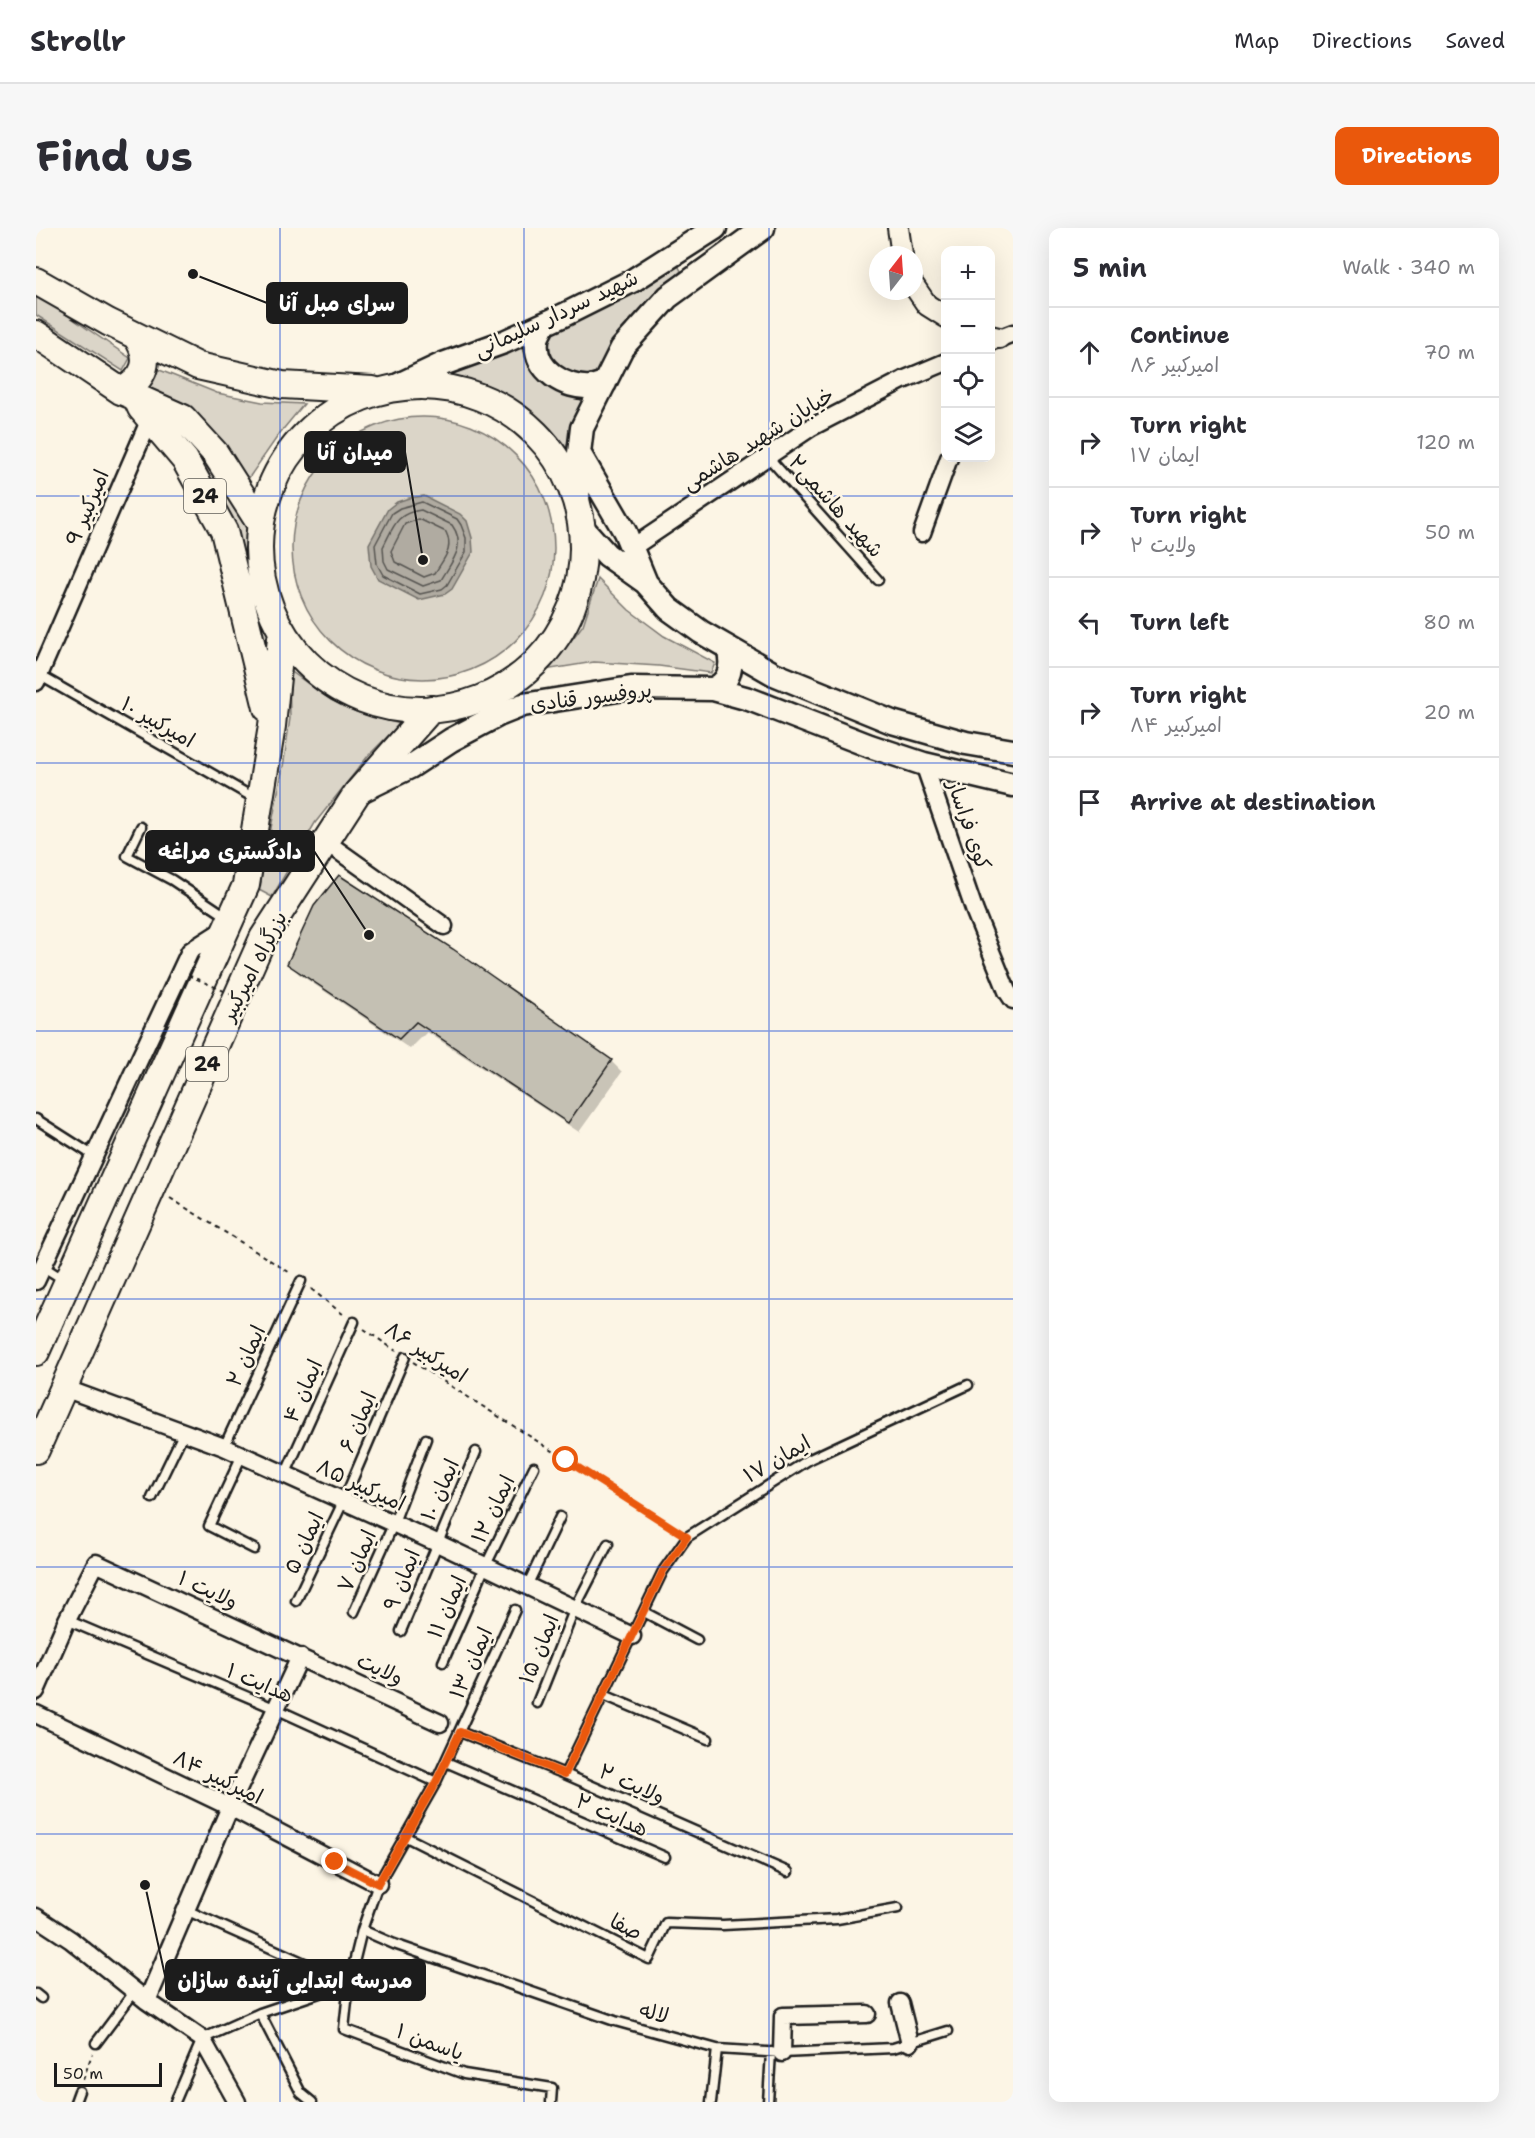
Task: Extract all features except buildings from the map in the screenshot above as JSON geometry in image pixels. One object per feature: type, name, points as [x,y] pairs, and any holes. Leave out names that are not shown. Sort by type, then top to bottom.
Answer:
[{"type":"main road","name":"شهید سردار سلیمانی","points":[[387,389],[443,364],[504,342],[632,281],[715,228]]},
{"type":"main road","name":"شهید سردار سلیمانی","points":[[580,516],[579,453],[582,428],[622,348],[668,297],[763,228]]},
{"type":"main road","name":"24","points":[[36,281],[108,322],[198,366],[282,385],[387,389],[432,386],[471,394],[508,411],[539,436],[563,469],[580,516],[584,545],[580,584],[567,622],[545,654],[498,694],[431,709],[400,711],[348,695],[305,664],[281,638],[262,558],[259,522],[274,477],[301,438],[338,408],[387,389]]},
{"type":"main road","points":[[544,324],[537,341],[538,359],[552,376],[571,385],[591,387],[604,383]]},
{"type":"main road","name":"24","points":[[36,334],[128,394],[185,460],[224,531],[231,551],[272,726]]},
{"type":"main road","points":[[136,336],[142,345],[145,357],[144,368],[128,394],[183,418],[215,453],[259,522]]},
{"type":"main road","points":[[579,453],[614,512],[646,583]]},
{"type":"main road","points":[[580,516],[607,555],[646,583],[669,609],[701,632],[774,674],[892,722],[966,743],[1013,752]]},
{"type":"main road","name":"بزرگراه امیرکبیر","points":[[36,1352],[246,885],[272,726],[281,638]]},
{"type":"main road","points":[[713,689],[722,686],[730,671],[731,660],[728,648]]},
{"type":"main road","points":[[758,703],[758,685],[761,680],[774,674]]},
{"type":"main road","name":"پروفسور قنادی","points":[[357,793],[410,767],[452,740],[498,715],[523,705],[631,688],[713,689],[758,703],[924,764],[1013,784]]},
{"type":"main road","name":"بزرگراه امیرکبیر","points":[[36,1450],[263,938],[357,793],[431,709]]},
{"type":"street","points":[[898,228],[901,246]]},
{"type":"street","points":[[923,299],[927,305],[941,314]]},
{"type":"street","name":"خیابان شهید هاشمی","points":[[631,546],[639,543],[810,428],[903,380],[941,364]]},
{"type":"street","name":"امیرکبیر 9","points":[[38,678],[150,419]]},
{"type":"street","points":[[922,533],[948,462]]},
{"type":"street","name":"کوی فراساز","points":[[924,764],[975,912],[1007,991],[1013,1000]]},
{"type":"street","points":[[326,842],[444,926]]},
{"type":"street","points":[[38,1270],[190,951],[229,923]]},
{"type":"street","name":"امیرکبیر ۸۵","points":[[64,1388],[224,1447],[436,1543],[632,1636]]},
{"type":"street","name":"ولایت ۱","points":[[67,1620],[96,1563],[300,1657]]},
{"type":"street","points":[[36,1691],[67,1620]]},
{"type":"street","points":[[141,1996],[186,1910],[230,1807],[300,1657]]},
{"type":"street","name":"ولایت","points":[[300,1657],[440,1723]]},
{"type":"street","name":"امیرکبیر ۸۴","points":[[36,1714],[230,1807],[378,1884]]},
{"type":"street","points":[[36,1917],[71,1940],[141,1996],[202,2039],[237,2102]]},
{"type":"street","points":[[900,2003],[910,2043]]},
{"type":"street","points":[[777,2053],[783,2016],[867,2014]]},
{"type":"lane","name":"شهید هاشمی۲","points":[[768,457],[878,580]]},
{"type":"lane","name":"امیرکبیر ۱۰","points":[[38,678],[259,801]]},
{"type":"lane","points":[[141,827],[127,856],[172,880],[229,923]]},
{"type":"lane","points":[[36,1119],[94,1156]]},
{"type":"lane","points":[[38,1270],[68,1282]]},
{"type":"lane","name":"ایمان ۲","points":[[224,1447],[302,1281]]},
{"type":"lane","name":"ایمان ۴","points":[[285,1475],[354,1322]]},
{"type":"lane","name":"ایمان ۶","points":[[343,1502],[405,1357]]},
{"type":"lane","name":"ایمان ۱۷","points":[[565,1774],[663,1571],[687,1537],[810,1459],[968,1385]]},
{"type":"lane","points":[[152,1498],[184,1432]]},
{"type":"lane","name":"ایمان ۷","points":[[354,1612],[393,1525],[426,1439]]},
{"type":"lane","name":"ایمان ۱۰","points":[[436,1543],[476,1452]]},
{"type":"lane","points":[[242,1455],[209,1526],[254,1549]]},
{"type":"lane","name":"ایمان ۱۲","points":[[485,1567],[534,1467]]},
{"type":"lane","name":"ایمان ۵","points":[[297,1601],[343,1502]]},
{"type":"lane","points":[[527,1586],[560,1517]]},
{"type":"lane","name":"ایمان ۹","points":[[401,1631],[436,1543]]},
{"type":"lane","name":"ایمان ۱۵","points":[[537,1703],[574,1608],[608,1545]]},
{"type":"lane","name":"ایمان ۱۱","points":[[442,1662],[485,1567]]},
{"type":"lane","name":"ایمان ۱۳","points":[[349,1983],[362,1930],[378,1884],[436,1782],[516,1610]]},
{"type":"lane","points":[[644,1612],[697,1640]]},
{"type":"lane","name":"هدایت ۱","points":[[67,1620],[276,1709],[436,1782]]},
{"type":"lane","points":[[604,1695],[708,1740]]},
{"type":"lane","name":"ولایت ۲","points":[[460,1732],[565,1774],[788,1872]]},
{"type":"lane","name":"هدایت ۲","points":[[446,1762],[665,1857]]},
{"type":"lane","name":"صفا","points":[[406,1837],[649,1959],[666,1923],[723,1925],[837,1919],[898,1908]]},
{"type":"lane","points":[[186,1910],[349,1983]]},
{"type":"lane","name":"لاله","points":[[362,1930],[394,1944],[615,2021],[717,2049],[777,2053],[893,2048],[948,2031]]},
{"type":"lane","points":[[175,2102],[202,2039],[260,2013],[349,1983]]},
{"type":"lane","name":"یاسمن ۱","points":[[349,1983],[344,2029],[464,2074],[552,2088],[551,2102]]},
{"type":"lane","points":[[96,2043],[141,1996]]},
{"type":"lane","points":[[260,2013],[301,2093],[312,2102]]},
{"type":"lane","points":[[711,2102],[717,2049]]},
{"type":"lane","points":[[768,2102],[777,2053]]},
{"type":"lane","points":[[75,2102],[80,2091]]},
{"type":"path","points":[[188,975],[251,1003]]},
{"type":"path","name":"امیرکبیر ۸۶","points":[[153,1186],[288,1271],[354,1322],[405,1357],[687,1537]]},
{"type":"path","points":[[80,2091],[96,2043]]},
{"type":"shaded area","points":[[676,261],[681,271],[657,296],[602,374],[592,380],[554,367],[546,355],[547,332]]},
{"type":"shaded area","points":[[36,285],[52,293],[57,308],[130,358],[123,371],[36,315]]},
{"type":"shaded area","points":[[530,337],[528,350],[594,392],[574,474],[533,421],[490,394],[419,379]]},
{"type":"shaded area","points":[[157,369],[217,393],[262,402],[304,404],[280,433],[246,482],[147,389]]},
{"type":"shaded area","points":[[141,408],[183,418],[259,522],[262,558],[281,638],[272,726],[231,551]]},
{"type":"shaded area","points":[[423,417],[449,420],[473,427],[496,439],[516,455],[532,475],[544,498],[551,522],[554,548],[551,574],[544,598],[532,621],[516,641],[496,657],[473,669],[449,676],[423,679],[397,676],[373,669],[350,657],[330,641],[314,621],[302,598],[295,574],[292,548],[295,522],[302,498],[314,475],[330,455],[350,439],[373,427],[397,420]]},
{"type":"shaded area","points":[[598,579],[629,610],[664,636],[715,663],[711,673],[659,666],[594,662],[545,670],[561,654],[583,625]]},
{"type":"shaded area","points":[[289,670],[331,700],[359,713],[400,724],[368,756],[315,823],[272,897],[259,890],[290,718]]},
{"type":"water","points":[[424,496],[460,514],[467,521],[473,552],[452,589],[445,594],[419,600],[378,579],[371,566],[369,544],[388,509],[397,502]]},
{"type":"place","name":"سرای مبل آنا","points":[[193,274]]},
{"type":"place","name":"میدان آنا","points":[[423,560]]},
{"type":"place","name":"دادگستری مراغه","points":[[369,935]]},
{"type":"place","name":"مدرسه ابتدایی آینده سازان","points":[[145,1885]]},
{"type":"route","points":[[335,1862],[378,1884],[436,1782],[460,1732],[565,1774],[663,1571],[687,1537],[566,1460]]}]
